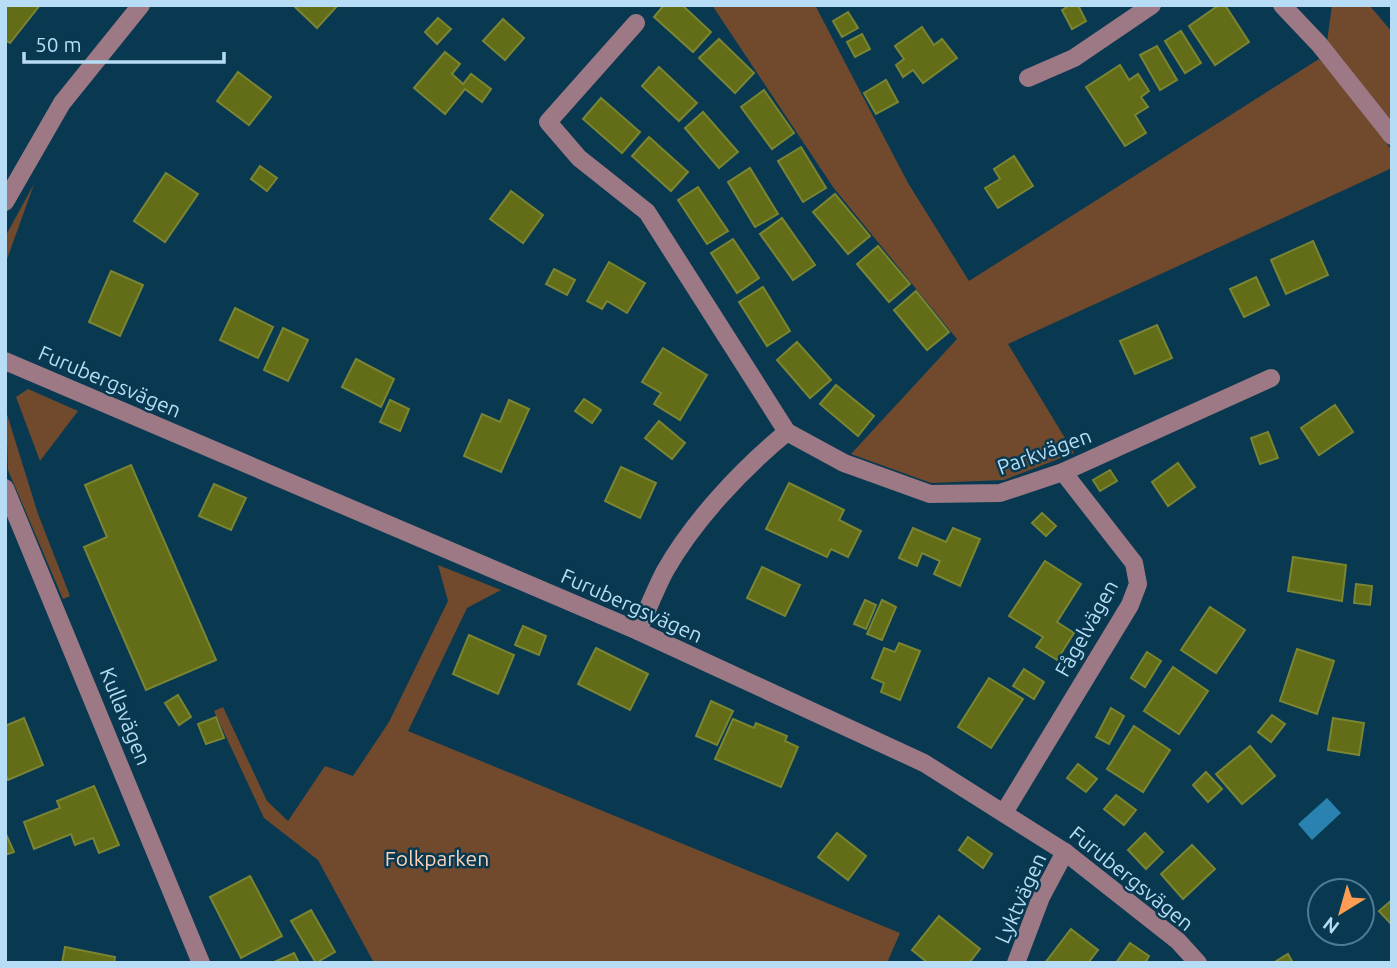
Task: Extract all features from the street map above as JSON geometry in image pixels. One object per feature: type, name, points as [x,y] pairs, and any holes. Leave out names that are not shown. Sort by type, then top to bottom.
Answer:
[{"type":"street","points":[[5,202],[62,103],[141,5]]},
{"type":"street","points":[[1027,78],[1074,58],[1153,5]]},
{"type":"street","points":[[1282,5],[1320,44],[1392,136]]},
{"type":"street","name":"Parkvägen","points":[[636,23],[548,122],[579,158],[647,212],[787,432],[844,463],[930,494],[1000,493],[1063,472],[1271,378]]},
{"type":"street","name":"Furubergsvägen","points":[[7,369],[638,631],[924,763],[1005,811],[1065,852],[1178,941],[1198,963]]},
{"type":"street","points":[[638,631],[666,570],[708,512],[766,449],[787,432]]},
{"type":"street","name":"Fågelvägen","points":[[1005,811],[1130,605],[1138,584],[1134,563],[1063,472]]},
{"type":"street","name":"Kullavägen","points":[[5,488],[201,963]]},
{"type":"street","name":"Lyktvägen","points":[[1016,963],[1041,897],[1065,852]]},
{"type":"green space","points":[[712,5],[815,5],[908,183],[969,281],[1319,59],[1358,102],[1392,151],[1392,168],[1008,344],[1074,453],[1004,480],[931,483],[851,454],[957,339],[833,187]]},
{"type":"green space","points":[[1332,5],[1369,5],[1392,32],[1392,123],[1327,42]]},
{"type":"green space","points":[[34,184],[6,262],[5,237]]},
{"type":"green space","points":[[28,389],[78,411],[40,461],[16,397]]},
{"type":"green space","points":[[6,411],[38,514],[70,596],[63,599],[8,470]]},
{"type":"green space","name":"Folkparken","points":[[438,565],[501,590],[467,608],[408,731],[900,933],[887,963],[374,963],[318,860],[264,818],[214,711],[223,707],[267,801],[288,821],[325,766],[353,776],[389,722],[448,601]]},
{"type":"water","points":[[1327,798],[1341,813],[1312,840],[1298,824]]},
{"type":"building","points":[[5,5],[40,5],[10,43],[5,40]]},
{"type":"building","points":[[293,5],[338,5],[317,28]]},
{"type":"building","points":[[664,5],[682,5],[711,32],[693,52],[654,17]]},
{"type":"building","points":[[1070,5],[1078,5],[1086,21],[1072,29],[1062,10]]},
{"type":"building","points":[[1219,5],[1225,5],[1249,42],[1215,65],[1189,26]]},
{"type":"building","points":[[848,12],[858,28],[842,37],[833,21]]},
{"type":"building","points":[[438,18],[451,29],[437,44],[425,32]]},
{"type":"building","points":[[503,19],[524,38],[505,60],[483,41]]},
{"type":"building","points":[[922,27],[934,45],[942,39],[957,58],[923,83],[913,70],[903,77],[896,65],[904,59],[895,46]]},
{"type":"building","points":[[1181,31],[1201,63],[1185,73],[1165,41]]},
{"type":"building","points":[[862,34],[870,49],[855,57],[847,42]]},
{"type":"building","points":[[719,39],[754,73],[735,93],[699,58]]},
{"type":"building","points":[[1157,46],[1177,80],[1160,90],[1140,55]]},
{"type":"building","points":[[445,52],[460,64],[452,74],[463,84],[471,74],[491,89],[482,102],[465,89],[445,114],[414,88]]},
{"type":"building","points":[[1120,65],[1129,80],[1138,74],[1149,91],[1141,97],[1148,107],[1135,115],[1146,133],[1125,146],[1086,87]]},
{"type":"building","points":[[659,67],[697,103],[679,121],[642,86]]},
{"type":"building","points":[[238,72],[271,97],[249,125],[217,101]]},
{"type":"building","points":[[886,80],[898,102],[876,114],[864,93]]},
{"type":"building","points":[[764,90],[794,133],[772,149],[741,107]]},
{"type":"building","points":[[601,98],[640,132],[622,153],[583,119]]},
{"type":"building","points":[[703,112],[738,152],[719,168],[685,128]]},
{"type":"building","points":[[649,137],[688,172],[671,191],[632,156]]},
{"type":"building","points":[[801,147],[826,188],[803,202],[778,161]]},
{"type":"building","points":[[1014,156],[1033,186],[998,208],[985,188],[1000,179],[994,169]]},
{"type":"building","points":[[260,166],[277,178],[267,191],[251,179]]},
{"type":"building","points":[[750,168],[778,214],[755,227],[728,182]]},
{"type":"building","points":[[166,173],[198,194],[165,242],[134,221]]},
{"type":"building","points":[[698,187],[728,231],[707,244],[678,200]]},
{"type":"building","points":[[511,191],[543,215],[523,243],[490,219]]},
{"type":"building","points":[[835,194],[870,236],[848,254],[813,212]]},
{"type":"building","points":[[782,218],[815,265],[793,280],[760,234]]},
{"type":"building","points":[[733,239],[759,278],[737,293],[711,253]]},
{"type":"building","points":[[1313,241],[1328,275],[1286,294],[1271,260]]},
{"type":"building","points":[[878,246],[910,284],[889,302],[857,264]]},
{"type":"building","points":[[609,262],[645,283],[627,313],[607,301],[602,309],[587,301]]},
{"type":"building","points":[[554,269],[575,280],[567,295],[546,284]]},
{"type":"building","points":[[111,271],[143,285],[120,336],[89,322]]},
{"type":"building","points":[[1256,277],[1269,305],[1244,317],[1230,289]]},
{"type":"building","points":[[763,287],[790,331],[767,346],[739,302]]},
{"type":"building","points":[[916,291],[949,332],[927,350],[894,310]]},
{"type":"building","points":[[235,308],[273,327],[258,358],[220,340]]},
{"type":"building","points":[[1157,325],[1172,358],[1135,374],[1120,341]]},
{"type":"building","points":[[283,328],[308,340],[288,381],[264,370]]},
{"type":"building","points":[[797,342],[831,380],[810,398],[777,360]]},
{"type":"building","points":[[663,348],[707,375],[680,420],[654,404],[661,393],[642,382]]},
{"type":"building","points":[[356,359],[394,379],[381,407],[342,387]]},
{"type":"building","points":[[836,385],[874,416],[858,436],[820,404]]},
{"type":"building","points":[[584,399],[601,410],[592,423],[575,411]]},
{"type":"building","points":[[390,400],[409,409],[400,431],[380,422]]},
{"type":"building","points":[[509,400],[529,409],[501,472],[464,456],[482,414],[500,422]]},
{"type":"building","points":[[1335,405],[1353,432],[1319,455],[1301,428]]},
{"type":"building","points":[[659,421],[685,443],[672,459],[645,438]]},
{"type":"building","points":[[1268,432],[1278,458],[1260,464],[1251,438]]},
{"type":"building","points":[[1178,463],[1195,487],[1168,506],[1152,482]]},
{"type":"building","points":[[131,465],[216,660],[146,690],[84,547],[107,537],[85,485]]},
{"type":"building","points":[[621,467],[656,483],[640,518],[605,501]]},
{"type":"building","points":[[1110,470],[1117,481],[1100,491],[1093,480]]},
{"type":"building","points":[[789,483],[844,510],[839,520],[861,531],[848,557],[831,549],[827,557],[766,529]]},
{"type":"building","points":[[214,484],[246,498],[231,530],[199,516]]},
{"type":"building","points":[[1042,513],[1056,526],[1046,536],[1032,523]]},
{"type":"building","points":[[913,528],[946,542],[953,528],[980,539],[960,586],[934,574],[940,561],[922,553],[917,566],[899,558]]},
{"type":"building","points":[[1293,557],[1346,565],[1342,601],[1288,591]]},
{"type":"building","points":[[1045,561],[1081,584],[1057,622],[1074,633],[1057,660],[1036,647],[1043,637],[1009,616]]},
{"type":"building","points":[[762,567],[800,585],[785,616],[747,598]]},
{"type":"building","points":[[1356,584],[1372,586],[1370,605],[1354,603]]},
{"type":"building","points":[[865,600],[876,605],[866,629],[854,624]]},
{"type":"building","points":[[882,600],[896,607],[882,640],[867,634]]},
{"type":"building","points":[[1210,607],[1245,630],[1216,673],[1181,650]]},
{"type":"building","points":[[523,626],[546,636],[539,655],[515,645]]},
{"type":"building","points":[[469,635],[514,655],[498,694],[453,674]]},
{"type":"building","points":[[899,643],[920,651],[900,700],[881,692],[884,683],[872,678],[884,648],[895,652]]},
{"type":"building","points":[[596,648],[648,674],[630,710],[578,684]]},
{"type":"building","points":[[1297,649],[1334,661],[1317,714],[1280,701]]},
{"type":"building","points":[[1147,652],[1161,661],[1145,687],[1131,678]]},
{"type":"building","points":[[1173,667],[1208,691],[1179,734],[1144,711]]},
{"type":"building","points":[[1024,669],[1044,682],[1034,699],[1013,686]]},
{"type":"building","points":[[989,678],[1023,699],[991,748],[958,727]]},
{"type":"building","points":[[178,695],[191,717],[179,725],[165,703]]},
{"type":"building","points":[[711,701],[733,711],[717,745],[696,736]]},
{"type":"building","points":[[1111,708],[1124,716],[1109,744],[1096,737]]},
{"type":"building","points":[[1272,715],[1285,724],[1271,742],[1258,732]]},
{"type":"building","points":[[216,717],[224,738],[206,744],[198,724]]},
{"type":"building","points":[[24,718],[43,765],[8,780],[5,773],[5,726]]},
{"type":"building","points":[[1333,718],[1364,723],[1359,755],[1328,750]]},
{"type":"building","points":[[733,719],[754,728],[756,723],[787,736],[785,741],[798,747],[781,787],[715,759]]},
{"type":"building","points":[[1134,726],[1170,750],[1143,792],[1107,769]]},
{"type":"building","points":[[1250,746],[1275,776],[1242,804],[1216,774]]},
{"type":"building","points":[[1078,764],[1097,779],[1086,792],[1067,778]]},
{"type":"building","points":[[1206,772],[1222,789],[1208,802],[1193,785]]},
{"type":"building","points":[[94,786],[119,845],[99,853],[93,838],[75,845],[71,834],[34,849],[24,822],[60,808],[57,801]]},
{"type":"building","points":[[1116,795],[1136,810],[1124,825],[1104,809]]},
{"type":"building","points":[[5,832],[14,852],[5,855]]},
{"type":"building","points":[[837,833],[866,856],[848,880],[818,857]]},
{"type":"building","points":[[1145,833],[1163,852],[1146,869],[1128,850]]},
{"type":"building","points":[[968,837],[992,854],[983,868],[959,850]]},
{"type":"building","points":[[1192,845],[1215,869],[1183,899],[1161,874]]},
{"type":"building","points":[[250,876],[282,936],[241,958],[210,897]]},
{"type":"building","points":[[1392,900],[1392,925],[1379,911]]},
{"type":"building","points":[[311,910],[335,952],[316,963],[291,921]]},
{"type":"building","points":[[939,916],[980,949],[969,963],[928,963],[912,950]]},
{"type":"building","points":[[1071,929],[1098,950],[1088,963],[1045,963]]},
{"type":"building","points":[[1130,943],[1149,956],[1145,963],[1116,963]]},
{"type":"building","points":[[65,947],[115,957],[114,963],[62,963]]},
{"type":"building","points":[[294,953],[299,963],[272,963]]},
{"type":"building","points":[[1288,954],[1293,963],[1273,963]]}]
